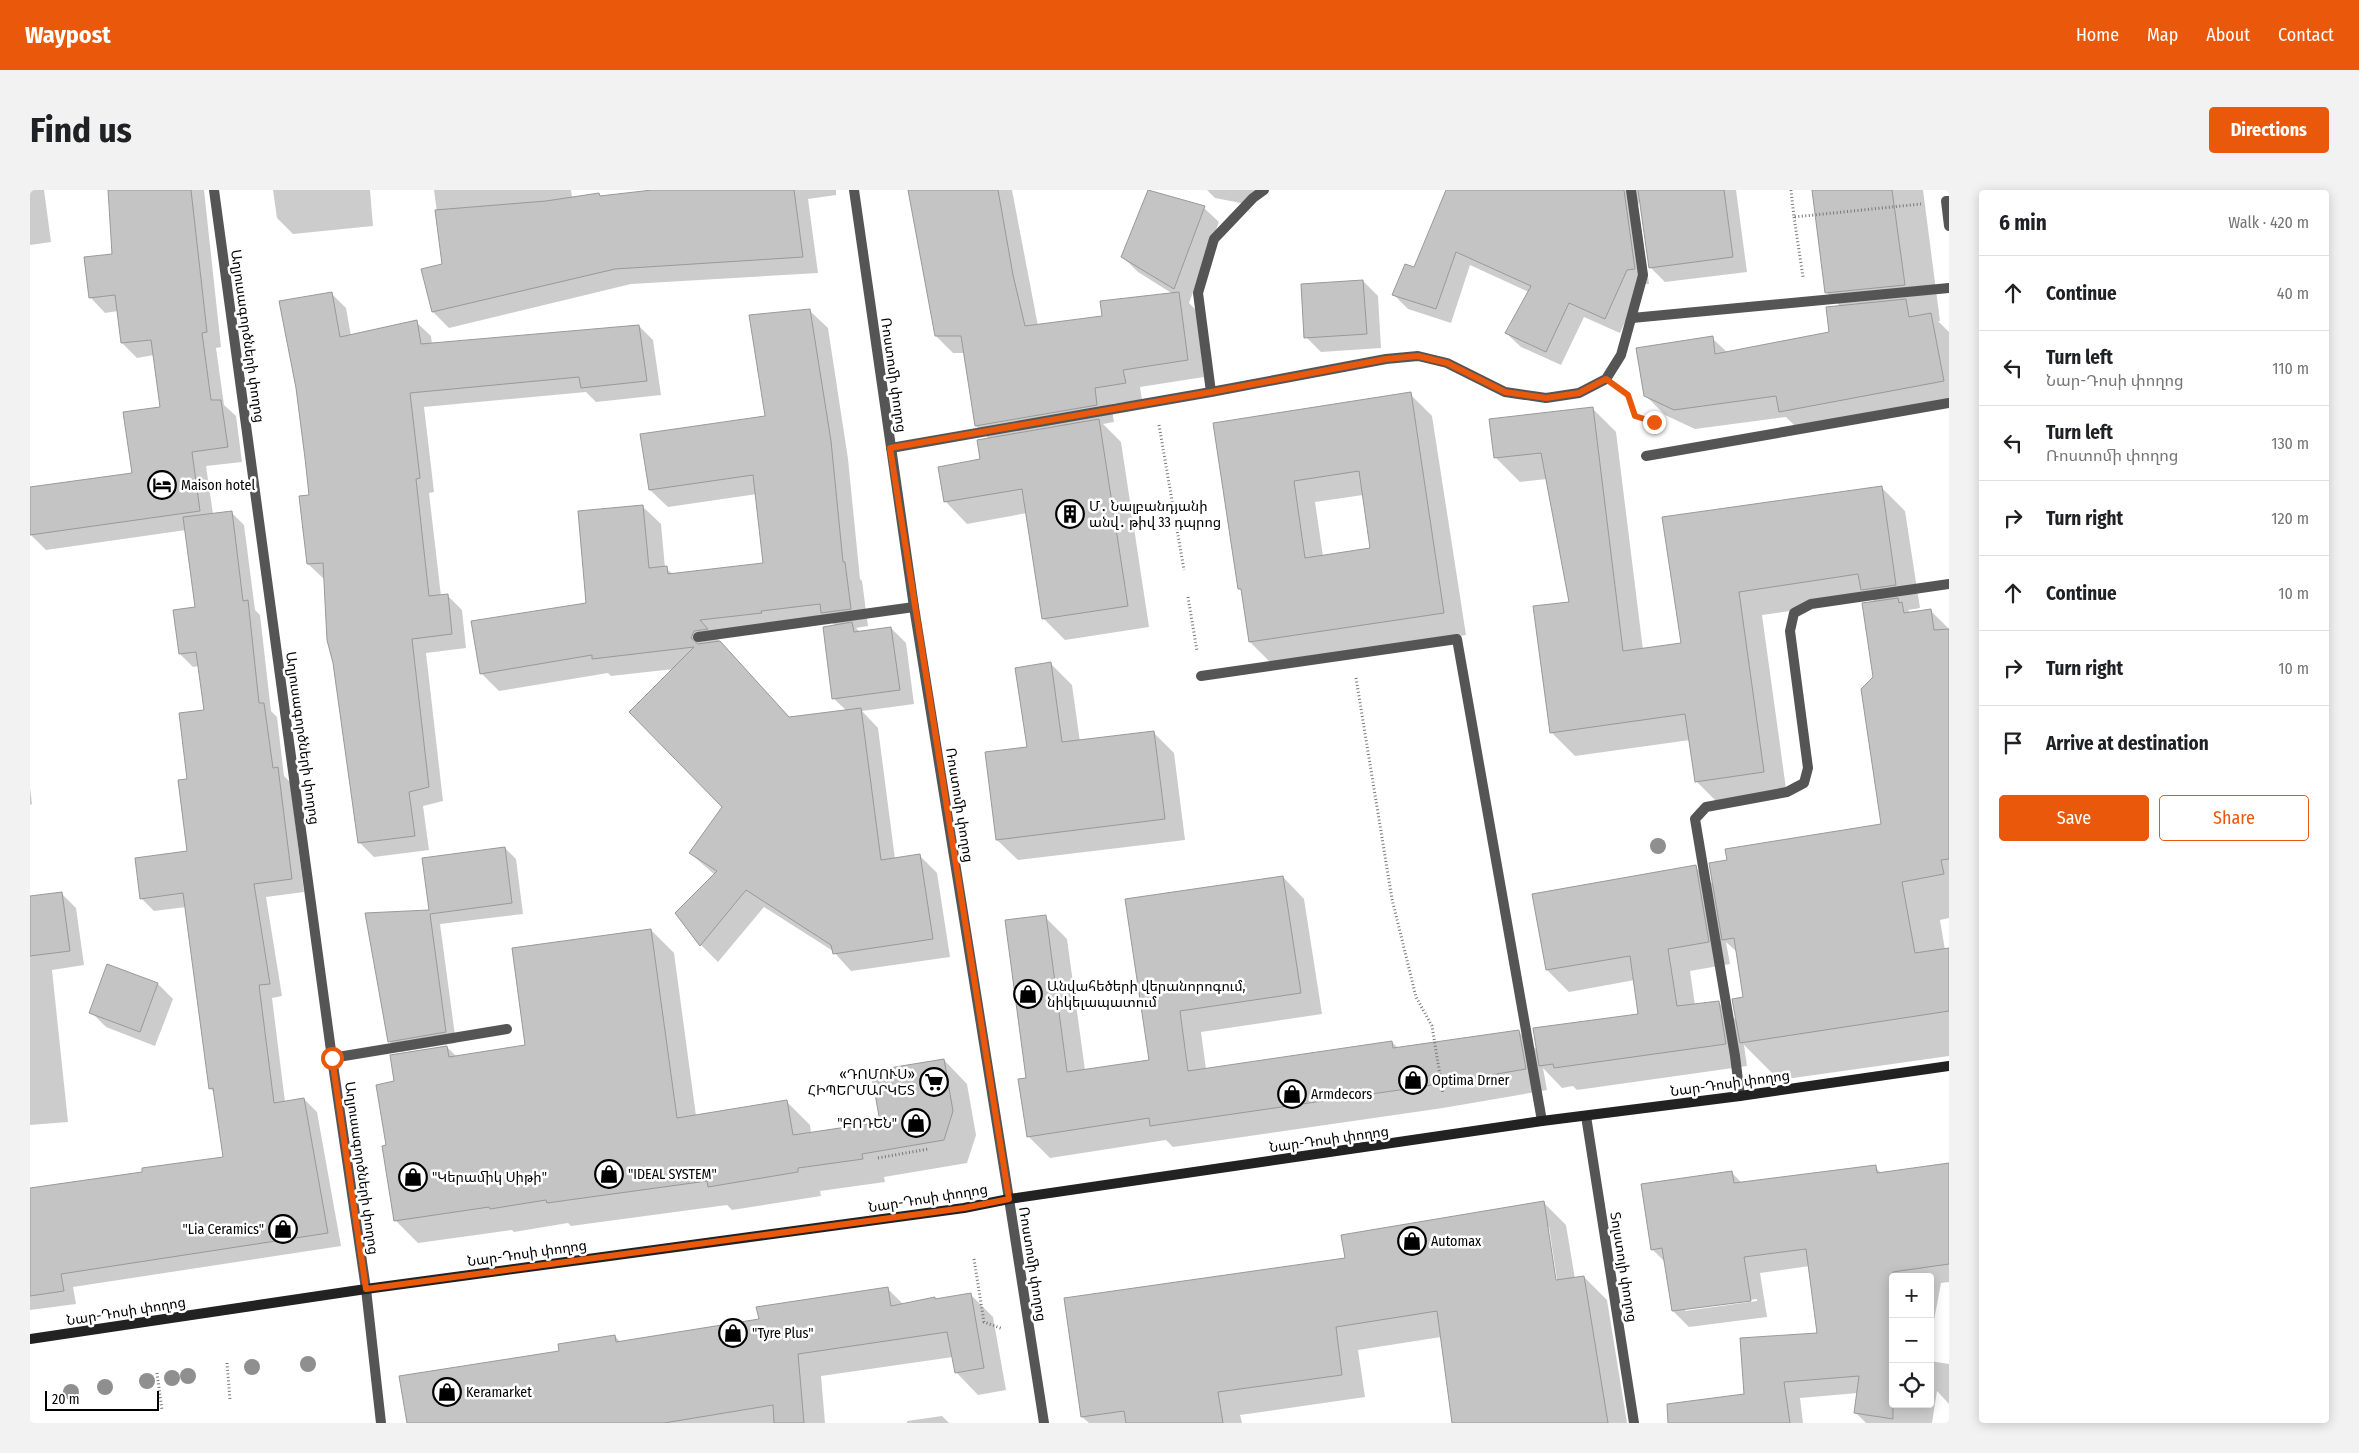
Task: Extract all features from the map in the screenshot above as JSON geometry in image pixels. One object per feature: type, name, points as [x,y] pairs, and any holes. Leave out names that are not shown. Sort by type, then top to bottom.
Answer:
[{"type":"main road","name":"Նար-Դոսի փողոց","points":[[30,1339],[366,1289],[954,1209],[1009,1199],[1542,1121],[1740,1096],[1949,1066]]},
{"type":"street","name":"Աղյուսագործների փողոց","points":[[214,190],[332,1058],[366,1289],[381,1423]]},
{"type":"street","name":"Ռոստոմի փողոց","points":[[854,190],[914,607],[1044,1423]]},
{"type":"street","points":[[1211,392],[1198,293],[1214,239],[1253,198],[1264,190]]},
{"type":"street","points":[[890,448],[1211,392],[1386,359],[1418,356],[1447,363],[1505,392],[1546,398],[1579,393],[1606,379],[1622,354],[1644,275],[1631,190]]},
{"type":"street","points":[[1948,201],[1949,226]]},
{"type":"street","points":[[1632,318],[1807,303],[1949,288]]},
{"type":"street","points":[[1646,456],[1949,403]]},
{"type":"street","points":[[1740,1096],[1735,1056],[1694,819],[1706,806],[1787,792],[1804,783],[1808,768],[1790,631],[1794,613],[1811,604],[1949,584]]},
{"type":"street","points":[[698,637],[914,607]]},
{"type":"street","points":[[1201,676],[1457,639],[1542,1121]]},
{"type":"street","points":[[332,1058],[507,1030]]},
{"type":"street","name":"Տոլստոյի փողոց","points":[[1586,1116],[1634,1423]]},
{"type":"path","points":[[1791,190],[1807,303]]},
{"type":"path","points":[[1794,216],[1948,201]]},
{"type":"path","points":[[1606,379],[1628,395],[1635,416],[1654,422],[1676,452]]},
{"type":"path","points":[[1158,422],[1184,570]]},
{"type":"path","points":[[1188,597],[1201,676]]},
{"type":"path","points":[[1352,654],[1392,899],[1416,997],[1432,1026],[1443,1094]]},
{"type":"path","points":[[878,1158],[928,1149]]},
{"type":"path","points":[[974,1259],[984,1322]]},
{"type":"path","points":[[227,1363],[230,1400]]},
{"type":"path","points":[[157,1373],[162,1410]]},
{"type":"building","points":[[108,190],[191,190],[207,332],[202,333],[211,400],[221,400],[228,447],[192,452],[200,511],[30,535],[30,487],[132,473],[123,412],[160,407],[151,340],[121,343],[115,295],[89,298],[84,257],[112,254]]},
{"type":"building","points":[[652,190],[794,190],[803,257],[615,269],[432,312],[421,269],[442,264],[435,210],[546,201],[599,193],[600,196]]},
{"type":"building","points":[[908,190],[998,190],[1013,275],[1025,326],[1102,316],[1100,301],[1179,292],[1188,360],[1123,370],[1126,383],[1095,388],[1097,405],[975,426],[961,336],[935,336]]},
{"type":"building","points":[[1148,190],[1205,206],[1174,289],[1121,257]]},
{"type":"building","points":[[1446,190],[1624,190],[1635,269],[1627,270],[1605,319],[1569,303],[1546,352],[1505,333],[1531,286],[1456,252],[1436,309],[1392,295],[1405,264],[1414,267]]},
{"type":"building","points":[[1638,190],[1724,190],[1733,257],[1649,268]]},
{"type":"building","points":[[1812,190],[1892,190],[1905,285],[1825,293]]},
{"type":"building","points":[[1363,280],[1367,334],[1304,338],[1301,284]]},
{"type":"building","points":[[332,292],[340,337],[417,320],[421,344],[639,325],[647,381],[581,388],[579,377],[410,393],[420,478],[416,479],[429,596],[448,594],[452,634],[412,639],[429,787],[409,792],[415,836],[358,843],[333,663],[327,640],[323,563],[307,564],[299,496],[309,495],[296,388],[279,301]]},
{"type":"building","points":[[1906,299],[1909,317],[1931,313],[1944,381],[1779,412],[1776,396],[1674,410],[1644,396],[1636,348],[1713,336],[1715,354],[1829,332],[1826,307]]},
{"type":"building","points":[[810,309],[831,441],[843,562],[845,562],[851,609],[821,613],[820,604],[700,620],[708,629],[694,631],[691,638],[698,644],[720,641],[789,717],[861,708],[881,860],[920,854],[933,939],[833,954],[831,945],[746,890],[700,946],[675,913],[717,871],[689,853],[722,807],[629,712],[694,647],[592,659],[592,655],[480,674],[471,621],[586,603],[578,511],[643,505],[649,568],[667,566],[668,574],[763,563],[753,475],[649,490],[640,434],[765,416],[749,315]]},
{"type":"building","name":"Մ․ Նալբանդյանի անվ․ թիվ 33 դպրոց","points":[[1411,392],[1444,613],[1249,642],[1241,589],[1238,589],[1213,423]],"holes":[[[1359,471],[1370,548],[1305,558],[1294,481]]]},
{"type":"building","points":[[1593,407],[1623,651],[1681,643],[1662,517],[1882,486],[1896,585],[1861,590],[1858,574],[1739,592],[1764,772],[1695,782],[1685,714],[1550,733],[1533,606],[1569,602],[1541,453],[1494,458],[1489,419]]},
{"type":"building","points":[[1099,419],[1128,606],[1042,619],[1022,489],[944,502],[938,467],[980,459],[977,440]]},
{"type":"building","points":[[232,511],[243,601],[248,600],[259,703],[264,703],[273,768],[278,767],[292,879],[254,884],[270,984],[259,985],[274,1103],[304,1098],[328,1233],[61,1274],[64,1291],[30,1296],[30,1188],[142,1172],[142,1168],[223,1157],[213,1088],[209,1089],[183,893],[140,899],[135,858],[187,851],[178,780],[187,779],[179,713],[204,710],[196,652],[179,654],[173,610],[195,607],[183,517]]},
{"type":"building","points":[[1898,598],[1899,603],[1902,602],[1904,613],[1931,609],[1934,630],[1949,629],[1949,859],[1941,860],[1944,874],[1902,882],[1915,953],[1949,948],[1949,1011],[1740,1043],[1732,999],[1743,997],[1734,938],[1722,940],[1709,863],[1727,860],[1725,849],[1881,824],[1861,689],[1873,677],[1862,603]]},
{"type":"building","points":[[852,622],[854,632],[891,627],[900,690],[832,699],[823,627]]},
{"type":"building","points":[[1051,662],[1062,742],[1154,731],[1165,819],[996,840],[985,752],[1027,747],[1015,668]]},
{"type":"building","points":[[505,847],[512,903],[430,914],[446,1032],[388,1042],[365,913],[429,910],[422,858]]},
{"type":"building","points":[[1696,865],[1709,942],[1668,949],[1677,1006],[1719,1001],[1726,1044],[1554,1068],[1553,1064],[1539,1066],[1533,1028],[1638,1014],[1630,956],[1546,970],[1532,894]]},
{"type":"building","points":[[1283,876],[1301,993],[1180,1011],[1188,1071],[1392,1041],[1393,1048],[1519,1030],[1526,1069],[1420,1087],[1150,1126],[1149,1118],[1027,1137],[1018,1079],[1026,1078],[1005,920],[1046,915],[1067,1072],[1149,1060],[1125,899]]},
{"type":"building","points":[[62,892],[70,951],[30,956],[30,896]]},
{"type":"building","points":[[651,929],[677,1118],[787,1100],[793,1135],[880,1122],[871,1071],[944,1059],[953,1111],[944,1140],[862,1154],[863,1159],[798,1168],[798,1172],[708,1187],[707,1181],[547,1203],[546,1200],[490,1209],[489,1207],[394,1221],[382,1146],[386,1145],[376,1085],[394,1081],[390,1055],[447,1046],[449,1057],[525,1045],[512,948]]},
{"type":"building","points":[[107,964],[158,983],[140,1032],[89,1013]]},
{"type":"building","points":[[1949,1163],[1949,1264],[1889,1273],[1889,1408],[1893,1408],[1893,1419],[1854,1413],[1859,1376],[1784,1382],[1790,1423],[1668,1423],[1667,1404],[1744,1394],[1740,1338],[1817,1333],[1806,1249],[1744,1257],[1751,1301],[1672,1311],[1662,1248],[1651,1250],[1641,1184],[1732,1171],[1734,1183],[1876,1165],[1877,1173]]},
{"type":"building","points":[[1544,1201],[1556,1280],[1584,1276],[1608,1423],[1452,1423],[1437,1311],[1336,1327],[1342,1375],[1218,1392],[1223,1423],[1126,1423],[1124,1411],[1081,1417],[1064,1298],[1345,1258],[1341,1235]]},
{"type":"building","points":[[888,1287],[891,1306],[935,1297],[935,1299],[971,1293],[984,1368],[955,1373],[947,1332],[798,1354],[804,1423],[774,1423],[773,1405],[664,1423],[407,1423],[399,1376],[559,1351],[558,1344],[615,1335],[616,1342],[759,1319],[756,1307]]},
{"type":"place","name":"Maison hotel","points":[[162,485]]},
{"type":"place","name":"Մ․ Նալբանդյանի անվ․ թիվ 33 դպրոց","points":[[1070,514]]},
{"type":"place","name":"Անվահեծերի վերանորոգում, նիկելապատում","points":[[1028,994]]},
{"type":"place","name":"Optima Drner","points":[[1413,1080]]},
{"type":"place","name":"«ԴՈՄՈՒՍ» ՀԻՊԵՐՄԱՐԿԵՏ","points":[[934,1082]]},
{"type":"place","name":"Armdecors","points":[[1292,1094]]},
{"type":"place","name":"\"ԲՈԴԵՆ\"","points":[[916,1123]]},
{"type":"place","name":"\"IDEAL SYSTEM\"","points":[[609,1174]]},
{"type":"place","name":"\"Կերամիկ Սիթի\"","points":[[413,1177]]},
{"type":"place","name":"\"Lia Ceramics\"","points":[[283,1229]]},
{"type":"place","name":"Automax","points":[[1412,1241]]},
{"type":"place","name":"\"Tyre Plus\"","points":[[733,1333]]},
{"type":"place","name":"Keramarket","points":[[447,1392]]},
{"type":"route","points":[[332,1058],[366,1289],[964,1208],[1009,1199],[890,448],[1211,392],[1386,359],[1418,356],[1447,363],[1505,392],[1546,398],[1579,393],[1606,379],[1628,395],[1635,416],[1654,422]]}]
